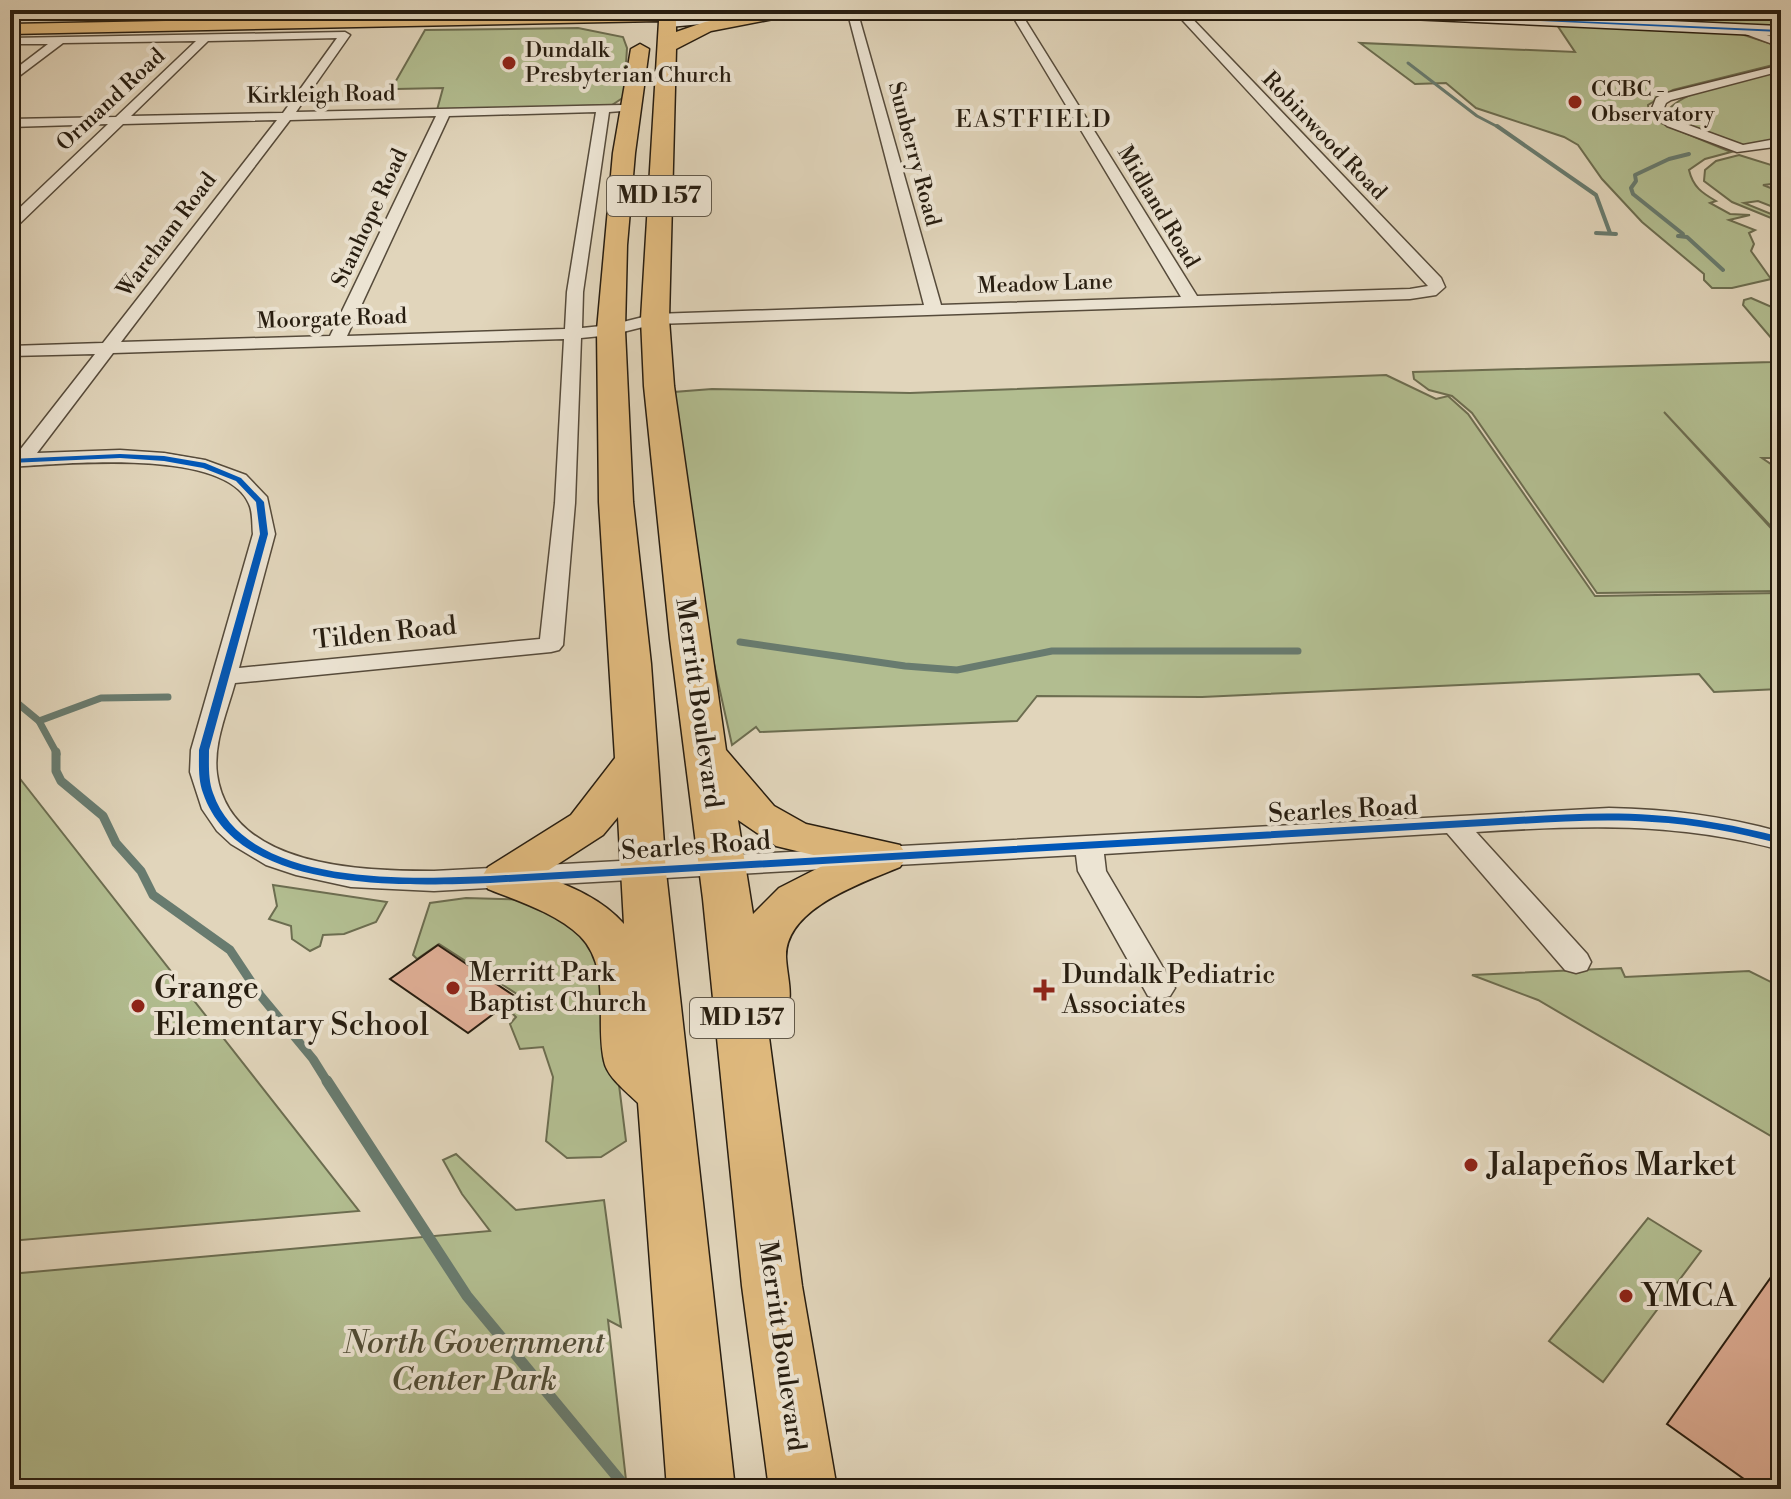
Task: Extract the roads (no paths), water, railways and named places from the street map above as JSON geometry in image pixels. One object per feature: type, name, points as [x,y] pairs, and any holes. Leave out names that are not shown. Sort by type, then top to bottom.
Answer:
[{"type":"main road","points":[[667,47],[674,39],[690,31],[788,11]]},
{"type":"main road","points":[[10,29],[543,22],[593,28],[630,40],[641,15]]},
{"type":"main road","points":[[10,38],[427,27],[668,16]]},
{"type":"main road","name":"Merritt Boulevard","points":[[668,16],[655,319],[672,503],[723,866],[761,1169],[772,1286],[803,1489]]},
{"type":"main road","points":[[175,26],[186,29],[427,27]]},
{"type":"main road","points":[[205,38],[236,31]]},
{"type":"main road","name":"MD 157","points":[[630,40],[633,108],[624,153],[611,330],[616,502],[643,872],[701,1489]]},
{"type":"main road","points":[[706,752],[758,816],[792,836],[884,856]]},
{"type":"main road","points":[[504,878],[587,825],[637,757]]},
{"type":"main road","points":[[772,1286],[790,1171],[768,1021],[762,955],[764,937],[776,918],[812,889],[884,856]]},
{"type":"main road","points":[[504,878],[563,901],[596,921],[618,949],[625,976],[630,1062],[665,1097]]},
{"type":"street","points":[[699,10],[755,12]]},
{"type":"street","name":"Sunberry Road","points":[[852,10],[934,310]]},
{"type":"street","name":"Midland Road","points":[[1014,10],[1192,302]]},
{"type":"street","name":"Robinwood Road","points":[[1178,10],[1435,281],[1435,290]]},
{"type":"street","points":[[1321,10],[1781,34]]},
{"type":"street","points":[[668,16],[788,11]]},
{"type":"street","points":[[668,16],[788,11]]},
{"type":"street","name":"Wareham Road","points":[[16,460],[108,348],[345,35],[205,38]]},
{"type":"street","points":[[10,38],[205,38]]},
{"type":"street","name":"Ormand Road","points":[[10,225],[205,38]]},
{"type":"street","points":[[10,79],[60,40]]},
{"type":"street","points":[[1781,68],[1667,97],[1657,106],[1659,116],[1671,123],[1742,149],[1781,142]]},
{"type":"street","name":"Kirkleigh Road","points":[[10,123],[633,108]]},
{"type":"street","points":[[572,334],[575,292],[603,109]]},
{"type":"street","name":"Stanhope Road","points":[[336,341],[444,113]]},
{"type":"street","name":"Meadow Lane","points":[[655,319],[1410,294],[1435,290]]},
{"type":"street","name":"Moorgate Road","points":[[10,351],[572,334],[611,330],[655,319]]},
{"type":"street","name":"Tilden Road","points":[[224,677],[551,645],[565,503],[572,334]]},
{"type":"street","name":"Searles Road","points":[[16,460],[111,456],[182,460],[232,476],[250,488],[261,502],[266,518],[204,750],[202,773],[209,800],[222,821],[242,838],[292,865],[332,875],[410,881],[643,872],[1538,819],[1654,817],[1707,824],[1781,841]]},
{"type":"street","points":[[1456,826],[1576,962]]},
{"type":"street","points":[[1089,846],[1092,871],[1159,988]]},
{"type":"waterway","points":[[1408,63],[1477,116],[1499,128]]},
{"type":"waterway","points":[[1499,128],[1596,195],[1610,233]]},
{"type":"waterway","points":[[1680,236],[1683,234],[1633,194],[1631,188],[1636,181],[1635,175],[1669,159],[1689,154]]},
{"type":"waterway","points":[[1596,233],[1616,234]]},
{"type":"waterway","points":[[1678,236],[1687,237],[1723,270]]},
{"type":"waterway","points":[[740,642],[905,666],[957,670],[1052,651],[1298,651]]},
{"type":"waterway","points":[[10,697],[39,721]]},
{"type":"waterway","points":[[39,721],[101,698],[168,697]]},
{"type":"waterway","points":[[39,721],[56,752]]},
{"type":"waterway","points":[[56,752],[56,771],[61,781],[103,816],[116,843],[141,871],[153,895],[230,950],[260,995],[313,1059],[328,1083]]},
{"type":"waterway","points":[[327,1081],[467,1296],[623,1484]]},
{"type":"place","name":"Dundalk Presbyterian Church","points":[[509,63]]},
{"type":"place","name":"CCBC - Observatory","points":[[1575,102]]},
{"type":"place","name":"Merritt Park Baptist Church","points":[[453,988]]},
{"type":"place","name":"Dundalk Pediatric Associates","points":[[1044,990]]},
{"type":"place","name":"Grange Elementary School","points":[[138,1006]]},
{"type":"place","name":"Jalapeños Market","points":[[1471,1165]]},
{"type":"place","name":"YMCA","points":[[1626,1296]]},
{"type":"district","name":"EASTFIELD","points":[[1034,120]]},
{"type":"park label","name":"North Government Center Park","points":[[474,1362]]}]
